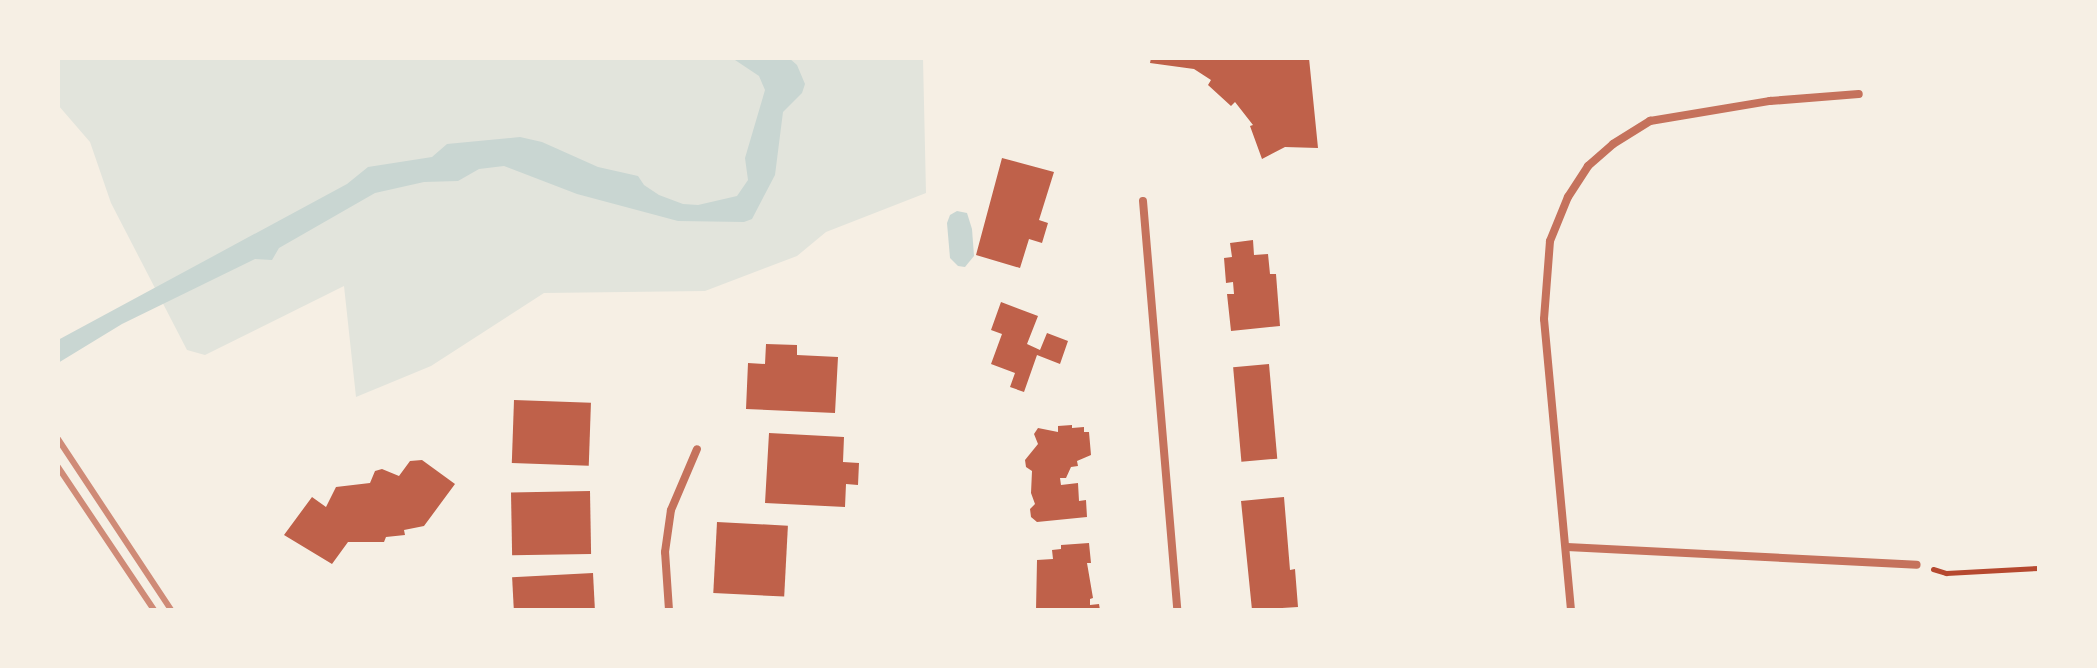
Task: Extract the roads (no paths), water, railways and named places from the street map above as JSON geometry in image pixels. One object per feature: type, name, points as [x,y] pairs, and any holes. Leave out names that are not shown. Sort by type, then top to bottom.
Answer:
[{"type":"street","points":[[1571,610],[1544,319],[1550,241],[1568,197],[1588,166],[1613,144],[1650,121],[1770,101],[1859,94]]},
{"type":"street","points":[[1143,201],[1177,610]]},
{"type":"street","points":[[669,610],[665,552],[671,510],[697,449]]},
{"type":"street","points":[[1567,547],[1917,565]]},
{"type":"railway","points":[[58,439],[171,610]]},
{"type":"railway","points":[[58,467],[154,610]]}]
